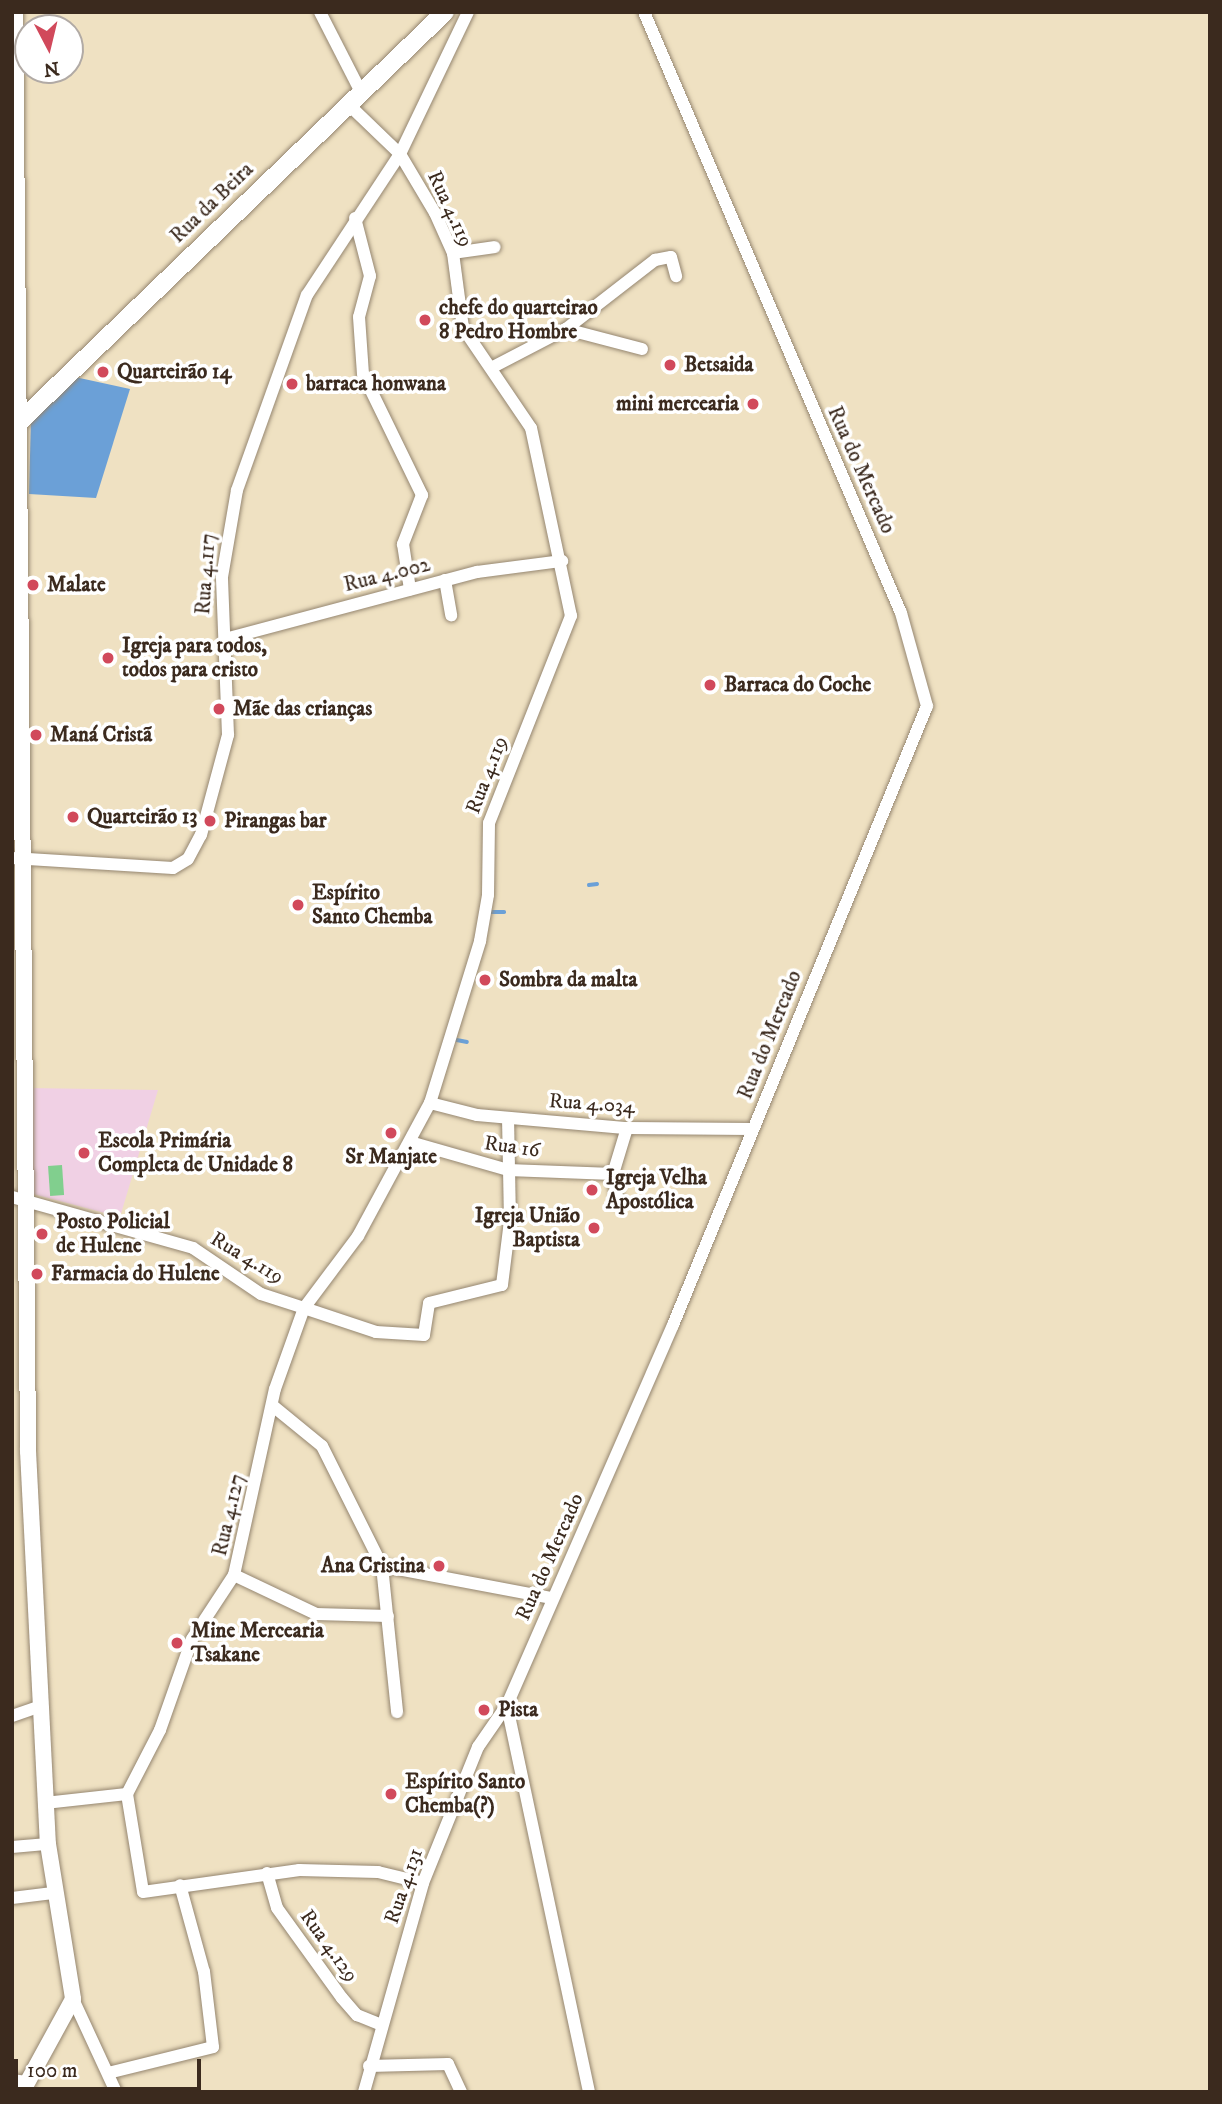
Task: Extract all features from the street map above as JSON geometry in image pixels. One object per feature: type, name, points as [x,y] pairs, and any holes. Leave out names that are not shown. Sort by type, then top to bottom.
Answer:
[{"type":"main road","name":"Rua da Beira","points":[[15,427],[445,12]]},
{"type":"street","name":"Rua 4.119","points":[[19,1197],[193,1248],[261,1294],[304,1308],[359,1236],[430,1103],[480,941],[488,895],[489,823],[569,629],[562,561],[531,428],[463,328],[453,253],[400,154],[354,98],[320,12]]},
{"type":"street","name":"Rua 4.117","points":[[16,858],[173,868],[188,859],[210,811],[228,735],[222,577],[237,490],[307,295],[355,218],[400,154],[468,12]]},
{"type":"street","name":"Rua do Mercado","points":[[507,1705],[752,1129],[927,706],[896,600],[643,12]]},
{"type":"street","points":[[14,22],[17,1127],[38,1707],[53,1893],[73,1999],[116,2092]]},
{"type":"street","points":[[355,218],[370,276],[359,317],[363,374],[422,495],[403,544],[410,589]]},
{"type":"street","points":[[453,253],[495,247]]},
{"type":"street","points":[[491,368],[566,329],[655,261],[671,257],[676,276]]},
{"type":"street","points":[[566,329],[642,349]]},
{"type":"street","name":"Rua 4.002","points":[[225,639],[445,580],[562,561]]},
{"type":"street","points":[[445,580],[451,615]]},
{"type":"street","name":"Rua 4.034","points":[[430,1103],[508,1118],[627,1128],[752,1129]]},
{"type":"street","points":[[304,1308],[376,1332],[424,1335],[429,1303],[502,1285],[508,1118]]},
{"type":"street","points":[[618,1203],[613,1174],[627,1128]]},
{"type":"street","name":"Rua 16","points":[[410,1142],[508,1170],[613,1174]]},
{"type":"street","name":"Rua 4.127","points":[[127,1794],[160,1730],[192,1639],[234,1575],[272,1406],[304,1308]]},
{"type":"street","points":[[272,1406],[322,1446],[382,1566],[397,1712]]},
{"type":"street","points":[[382,1566],[552,1598]]},
{"type":"street","points":[[234,1575],[316,1614],[388,1616]]},
{"type":"street","points":[[507,1705],[589,2092]]},
{"type":"street","name":"Rua 4.131","points":[[364,2092],[379,2024],[423,1883],[478,1747],[507,1705]]},
{"type":"street","points":[[12,1716],[38,1707]]},
{"type":"street","points":[[45,1803],[127,1794],[142,1890],[267,1873],[363,1871],[423,1883]]},
{"type":"street","points":[[12,1847],[48,1844]]},
{"type":"street","name":"Rua 4.129","points":[[267,1873],[277,1908],[342,1998],[357,2015],[379,2024]]},
{"type":"street","points":[[108,2073],[213,2047],[204,1972],[180,1885]]},
{"type":"street","points":[[12,1898],[53,1893]]},
{"type":"street","points":[[20,2084],[73,1999]]},
{"type":"street","points":[[369,2066],[448,2064],[461,2092]]},
{"type":"shaded area","name":"Escola Primária Completa de Unidade 8","points":[[28,1088],[158,1090],[120,1217],[33,1194]]},
{"type":"green space","points":[[62,1165],[64,1195],[50,1196],[48,1166]]},
{"type":"water","points":[[75,377],[130,389],[96,498],[29,494],[31,418]]},
{"type":"waterway","points":[[589,885],[597,884]]},
{"type":"waterway","points":[[487,912],[504,912]]},
{"type":"waterway","points":[[457,1040],[467,1042]]},
{"type":"place","name":"chefe do quarteirao 8 Pedro Hombre","points":[[425,320]]},
{"type":"place","name":"Betsaida","points":[[670,365]]},
{"type":"place","name":"Quarteirão 14","points":[[103,372]]},
{"type":"place","name":"barraca honwana","points":[[292,384]]},
{"type":"place","name":"mini mercearia","points":[[753,404]]},
{"type":"place","name":"Malate","points":[[33,585]]},
{"type":"place","name":"Igreja para todos, todos para cristo","points":[[108,658]]},
{"type":"place","name":"Barraca do Coche","points":[[710,685]]},
{"type":"place","name":"Mãe das crianças","points":[[219,709]]},
{"type":"place","name":"Maná Cristã","points":[[36,735]]},
{"type":"place","name":"Quarteirão 13","points":[[73,817]]},
{"type":"place","name":"Pirangas bar","points":[[210,821]]},
{"type":"place","name":"Espírito Santo Chemba","points":[[298,905]]},
{"type":"place","name":"Sombra da malta","points":[[485,980]]},
{"type":"place","name":"Sr Manjate","points":[[391,1133]]},
{"type":"place","name":"Escola Primária Completa de Unidade 8","points":[[84,1153]]},
{"type":"place","name":"Igreja Velha Apostólica","points":[[592,1190]]},
{"type":"place","name":"Igreja União Baptista","points":[[594,1228]]},
{"type":"place","name":"Posto Policial de Hulene","points":[[42,1234]]},
{"type":"place","name":"Farmacia do Hulene","points":[[37,1274]]},
{"type":"place","name":"Ana Cristina","points":[[439,1566]]},
{"type":"place","name":"Mine Mercearia Tsakane","points":[[177,1643]]},
{"type":"place","name":"Pista","points":[[484,1710]]},
{"type":"place","name":"Espírito Santo Chemba(?)","points":[[391,1794]]}]
